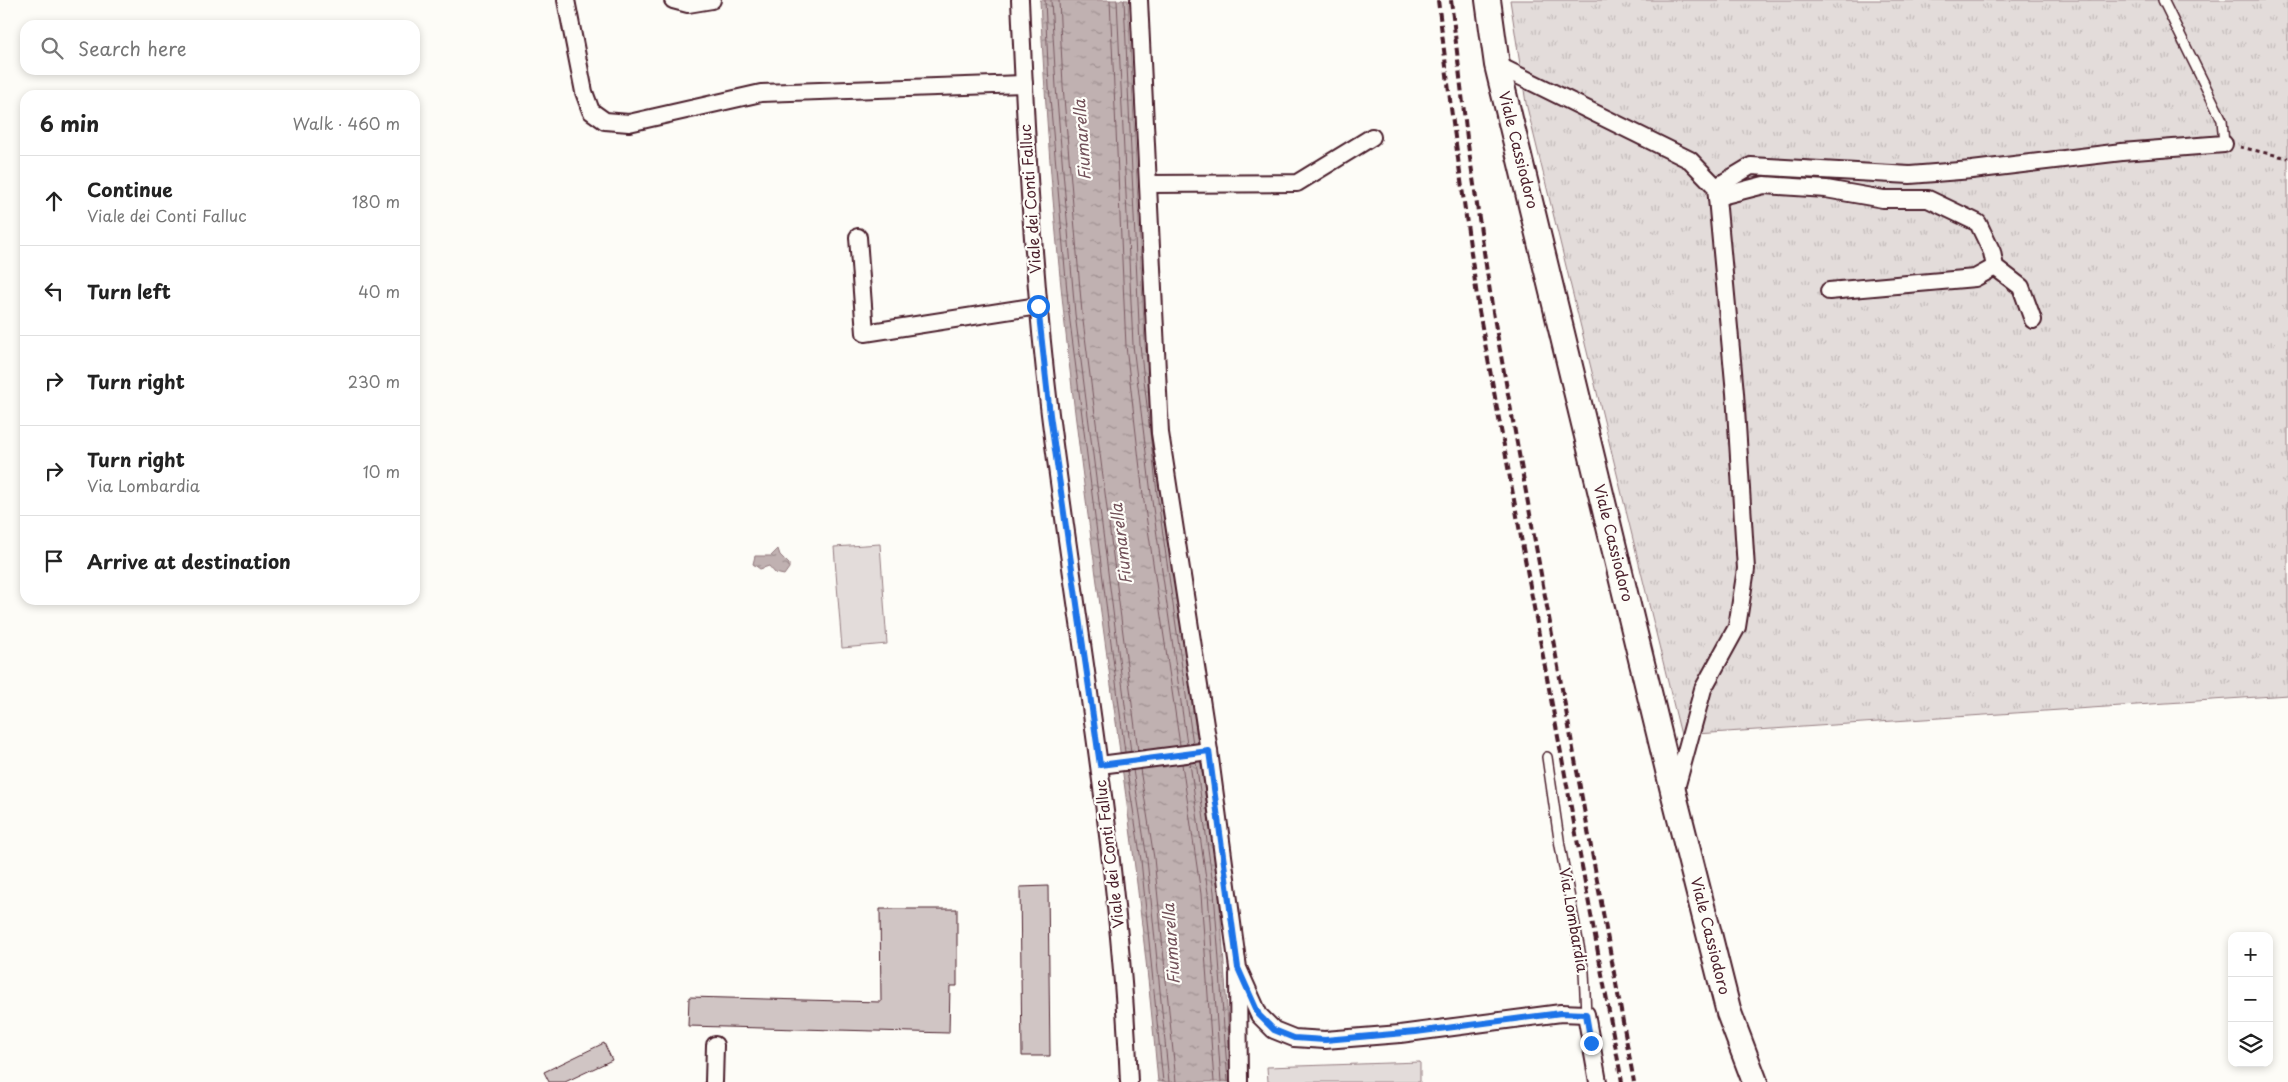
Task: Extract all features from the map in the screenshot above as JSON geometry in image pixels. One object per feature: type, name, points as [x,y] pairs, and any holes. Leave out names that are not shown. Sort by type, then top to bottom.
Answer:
[{"type":"main road","name":"Viale Cassiodoro","points":[[1488,0],[1497,65],[1674,795],[1730,1013],[1755,1082]]},
{"type":"street","points":[[566,0],[584,92],[591,111],[605,121],[629,123],[761,93],[1024,84]]},
{"type":"street","points":[[673,0],[688,4],[712,0]]},
{"type":"street","name":"Viale dei Conti Falluc","points":[[1020,0],[1029,196],[1038,306],[1050,415],[1100,765],[1116,896],[1126,1017],[1129,1082]]},
{"type":"street","points":[[1139,0],[1160,433],[1238,968],[1239,1082]]},
{"type":"street","points":[[1497,65],[1690,160],[1717,192],[1735,393],[1746,569],[1737,627],[1704,689],[1674,795]]},
{"type":"street","points":[[1148,184],[1297,183],[1372,137]]},
{"type":"street","points":[[1717,192],[1752,166],[1910,175],[1972,170],[2122,152],[2224,144]]},
{"type":"street","points":[[1717,192],[1764,185],[1826,189],[1882,199],[1928,199],[1978,223],[1992,252],[1995,267],[2022,287],[2033,320]]},
{"type":"street","points":[[858,237],[865,334],[1038,306]]},
{"type":"street","points":[[1829,292],[1975,278],[1995,267]]},
{"type":"street","points":[[1100,765],[1205,752]]},
{"type":"street","points":[[1238,968],[1259,1015],[1274,1030],[1294,1038],[1312,1040],[1351,1038],[1416,1032],[1561,1013],[1586,1014]]},
{"type":"street","name":"Via Lombardia","points":[[1586,1014],[1598,1082]]},
{"type":"street","points":[[714,1045],[714,1082]]},
{"type":"lane","points":[[2163,0],[2222,120],[2224,144]]},
{"type":"lane","name":"Via Lombardia","points":[[1547,757],[1560,846],[1584,972],[1586,1014]]},
{"type":"path","points":[[2224,144],[2288,158]]},
{"type":"green space","points":[[1510,0],[2288,0],[2288,695],[1681,735],[1526,103]]},
{"type":"green space","points":[[880,544],[887,644],[842,648],[834,547]]},
{"type":"green space","points":[[1420,1062],[1420,1082],[1268,1082],[1267,1067]]},
{"type":"water","name":"Fiumarella","points":[[1040,0],[1128,0],[1145,344],[1162,493],[1219,891],[1232,1082],[1158,1082],[1138,890],[1087,508],[1064,316],[1044,79]]},
{"type":"water","points":[[778,549],[780,555],[789,564],[789,568],[784,575],[775,573],[769,566],[760,569],[753,564],[755,556],[771,556]]},
{"type":"building","points":[[1048,886],[1050,1056],[1022,1056],[1020,887]]},
{"type":"building","points":[[880,909],[957,909],[957,986],[950,986],[949,1033],[688,1026],[689,997],[881,1002]]},
{"type":"building","points":[[604,1043],[612,1060],[565,1082],[549,1082],[544,1072]]},
{"type":"railway","points":[[1438,0],[1479,311],[1622,1082]]},
{"type":"railway","points":[[1451,0],[1467,138],[1493,312],[1634,1082]]},
{"type":"route","points":[[1038,306],[1050,415],[1100,765],[1209,751],[1238,968],[1259,1015],[1274,1030],[1294,1038],[1325,1040],[1416,1032],[1561,1013],[1586,1014],[1591,1043]]}]
